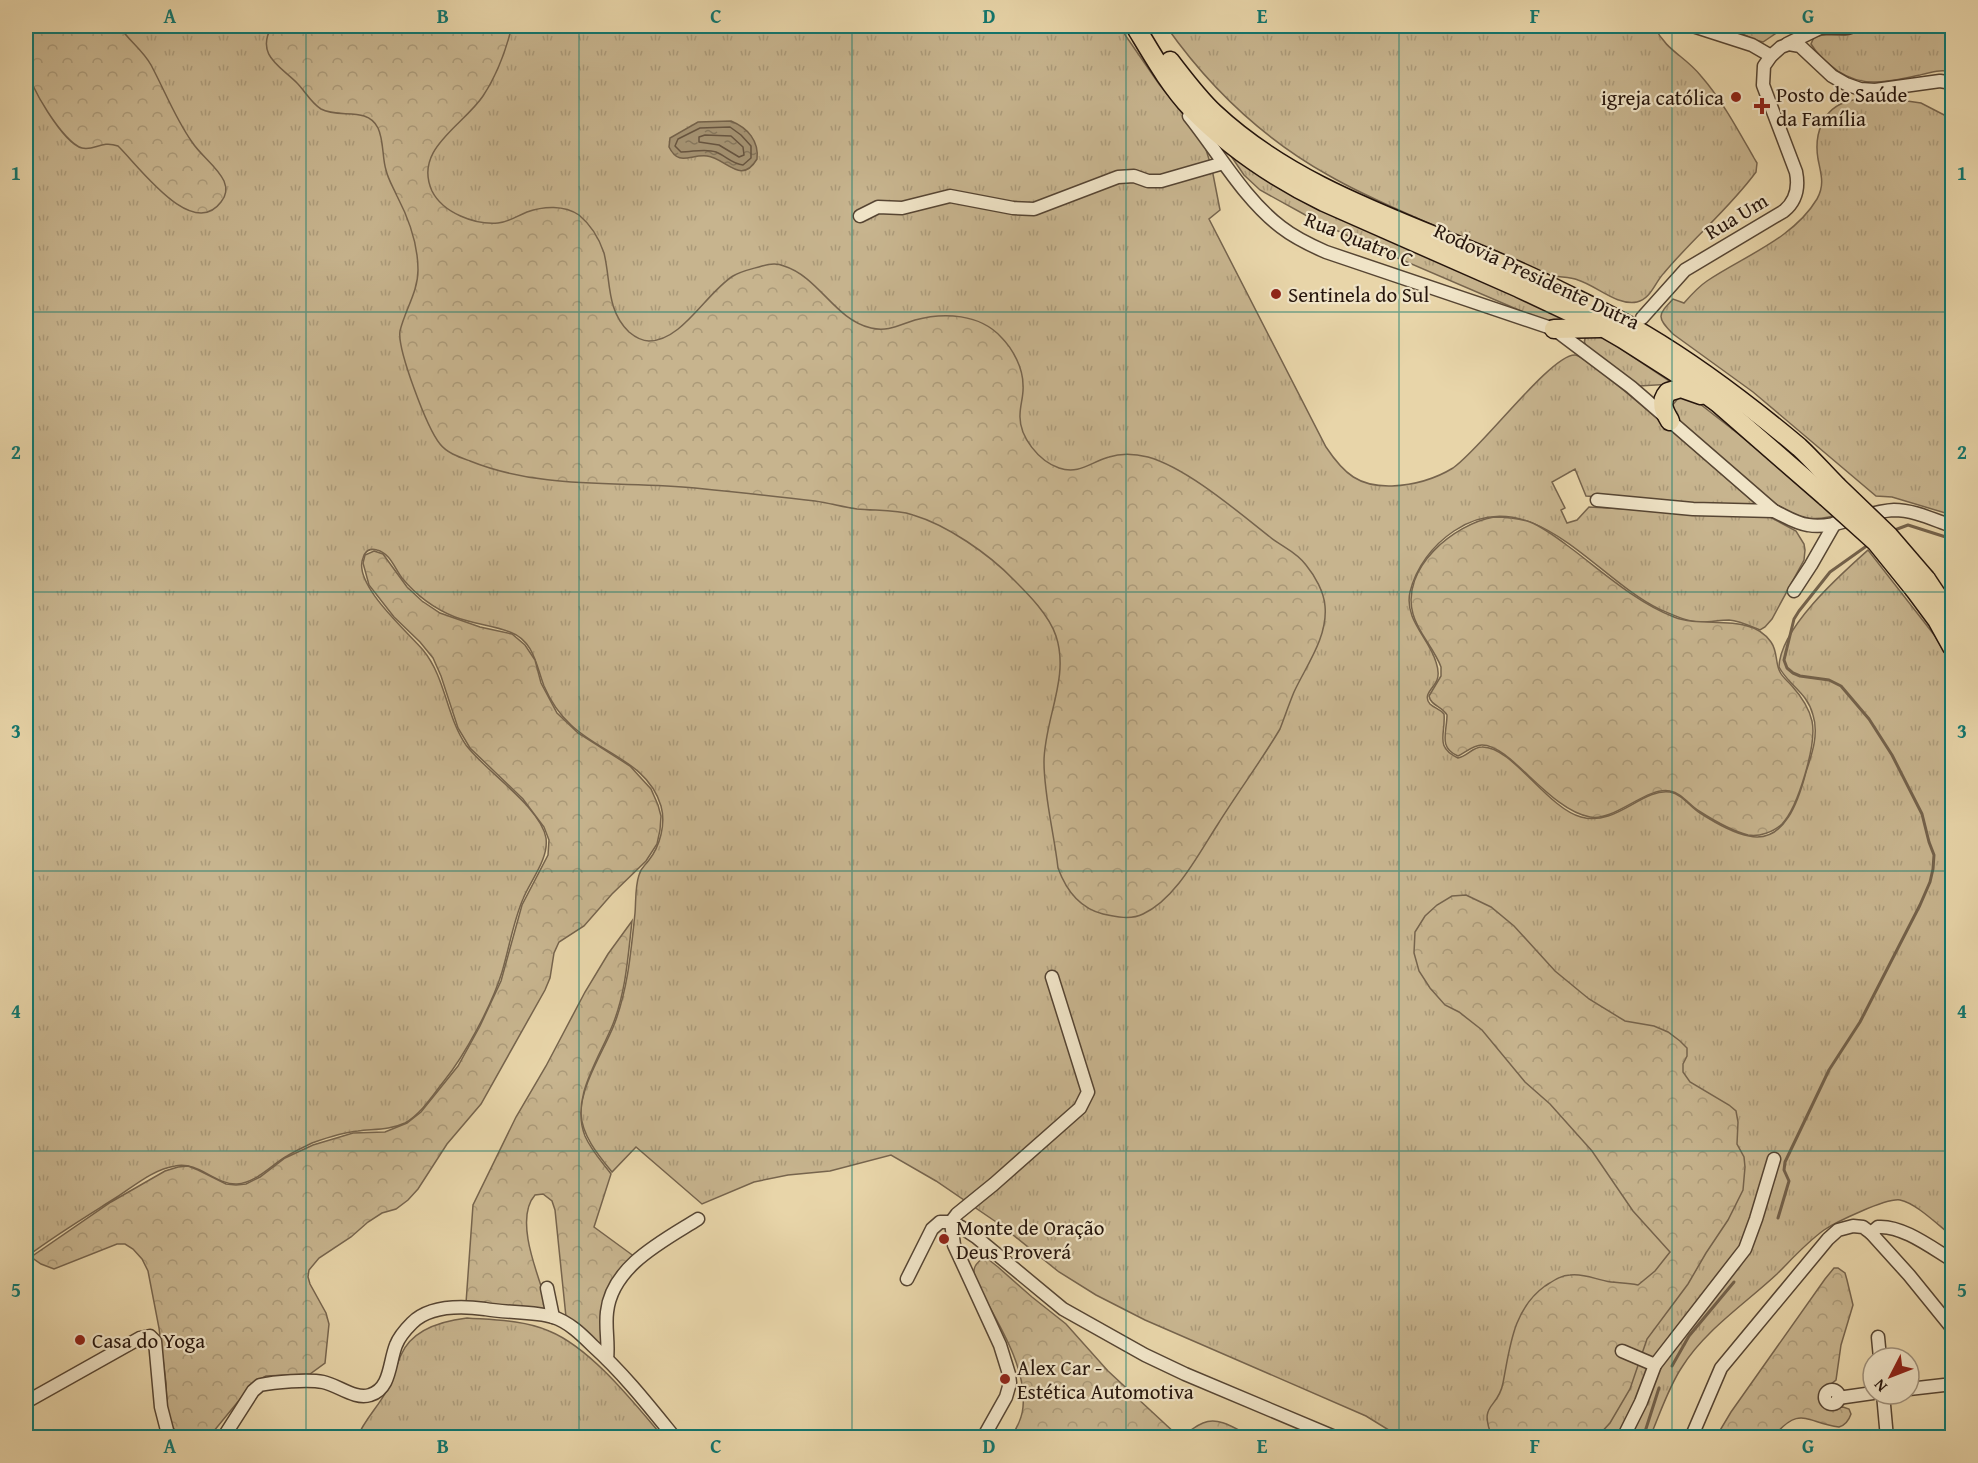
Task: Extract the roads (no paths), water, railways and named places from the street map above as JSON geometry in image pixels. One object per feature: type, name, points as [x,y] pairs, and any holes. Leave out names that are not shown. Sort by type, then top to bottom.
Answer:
[{"type":"highway","name":"Rodovia Presidente Dutra","points":[[1135,26],[1170,81],[1191,108],[1238,150],[1274,176],[1355,217],[1519,288],[1604,328],[1684,378],[1832,491]]},
{"type":"highway","name":"Rodovia Presidente Dutra","points":[[1148,26],[1168,58],[1207,106],[1236,132],[1288,168],[1387,216],[1556,290],[1618,320],[1694,366],[1800,448],[1832,491],[1876,542],[1953,618]]},
{"type":"highway","points":[[1556,290],[1642,318],[1657,339],[1669,350]]},
{"type":"highway","points":[[1545,326],[1604,328]]},
{"type":"highway","points":[[1670,421],[1664,410],[1663,399],[1671,390],[1681,388],[1689,390],[1718,403]]},
{"type":"highway","name":"Rodovia Presidente Dutra","points":[[1920,584],[1953,647]]},
{"type":"street","name":"Rua Quatro C","points":[[1128,26],[1150,63],[1178,102],[1249,194],[1280,226],[1294,236],[1326,252],[1545,326],[1631,387],[1774,511],[1797,522],[1825,525],[1870,513],[1888,511],[1914,513],[1953,526]]},
{"type":"street","points":[[1693,26],[1752,45],[1771,56],[1811,31],[1850,27]]},
{"type":"street","points":[[1787,44],[1800,46],[1832,76],[1860,89],[1875,90],[1940,81],[1953,83]]},
{"type":"street","name":"Rua Um","points":[[1642,318],[1685,270],[1791,204],[1797,191],[1797,177],[1763,85],[1762,72],[1771,56]]},
{"type":"street","points":[[860,216],[878,207],[902,208],[950,196],[1013,208],[1034,209],[1118,177],[1134,176],[1148,181],[1161,181],[1220,164]]},
{"type":"street","points":[[1597,500],[1692,509],[1774,511]]},
{"type":"street","points":[[1794,591],[1835,523]]},
{"type":"street","points":[[983,1437],[1006,1397],[1010,1383],[1009,1374],[1005,1358],[954,1245],[951,1222],[962,1209],[1084,1102],[1088,1092],[1053,977]]},
{"type":"street","points":[[1623,1437],[1641,1402],[1655,1365],[1745,1248],[1774,1159]]},
{"type":"street","points":[[607,1359],[609,1344],[607,1312],[616,1285],[633,1263],[644,1254],[698,1219]]},
{"type":"street","points":[[907,1279],[932,1229],[940,1222],[951,1222],[976,1237],[1063,1309],[1185,1374],[1337,1437]]},
{"type":"street","points":[[1692,1437],[1721,1368],[1828,1239],[1838,1230],[1852,1226],[1863,1227],[1871,1233],[1953,1328]]},
{"type":"street","points":[[1871,1233],[1878,1227],[1895,1229],[1953,1260]]},
{"type":"street","points":[[547,1288],[554,1317]]},
{"type":"street","points":[[223,1437],[253,1391],[260,1385],[316,1381],[362,1396],[376,1393],[385,1382],[399,1339],[414,1320],[423,1315],[464,1306],[554,1317],[567,1324],[607,1359],[675,1437]]},
{"type":"street","points":[[26,1402],[145,1336],[150,1336],[154,1339],[161,1407],[169,1437]]},
{"type":"street","points":[[1878,1336],[1879,1346]]},
{"type":"street","points":[[1622,1351],[1655,1365]]},
{"type":"street","points":[[1921,1388],[1944,1385]]},
{"type":"street","points":[[1838,1398],[1861,1395]]},
{"type":"street","points":[[1884,1406],[1887,1437]]},
{"type":"water","points":[[731,121],[747,131],[756,146],[757,159],[751,167],[745,170],[733,168],[707,156],[677,157],[669,147],[670,138],[698,122]]},
{"type":"waterway","points":[[1892,531],[1908,525],[1952,539]]},
{"type":"waterway","points":[[1778,1218],[1789,1181],[1784,1170],[1785,1162],[1829,1070],[1860,1022],[1920,905],[1933,869],[1934,855],[1922,814],[1892,755],[1869,719],[1841,686],[1829,680],[1793,673],[1787,668],[1784,660],[1794,619],[1799,611],[1830,572],[1868,545]]},
{"type":"waterway","points":[[1672,1366],[1689,1336],[1734,1282]]},
{"type":"waterway","points":[[1643,1438],[1659,1388]]},
{"type":"place","name":"igreja católica","points":[[1736,97]]},
{"type":"place","name":"Posto de Saúde da Família","points":[[1762,106]]},
{"type":"place","name":"Sentinela do Sul","points":[[1276,294]]},
{"type":"place","name":"Monte de Oração Deus Proverá","points":[[944,1239]]},
{"type":"place","name":"Casa do Yoga","points":[[80,1340]]},
{"type":"place","name":"Alex Car - Estética Automotiva","points":[[1005,1379]]}]
